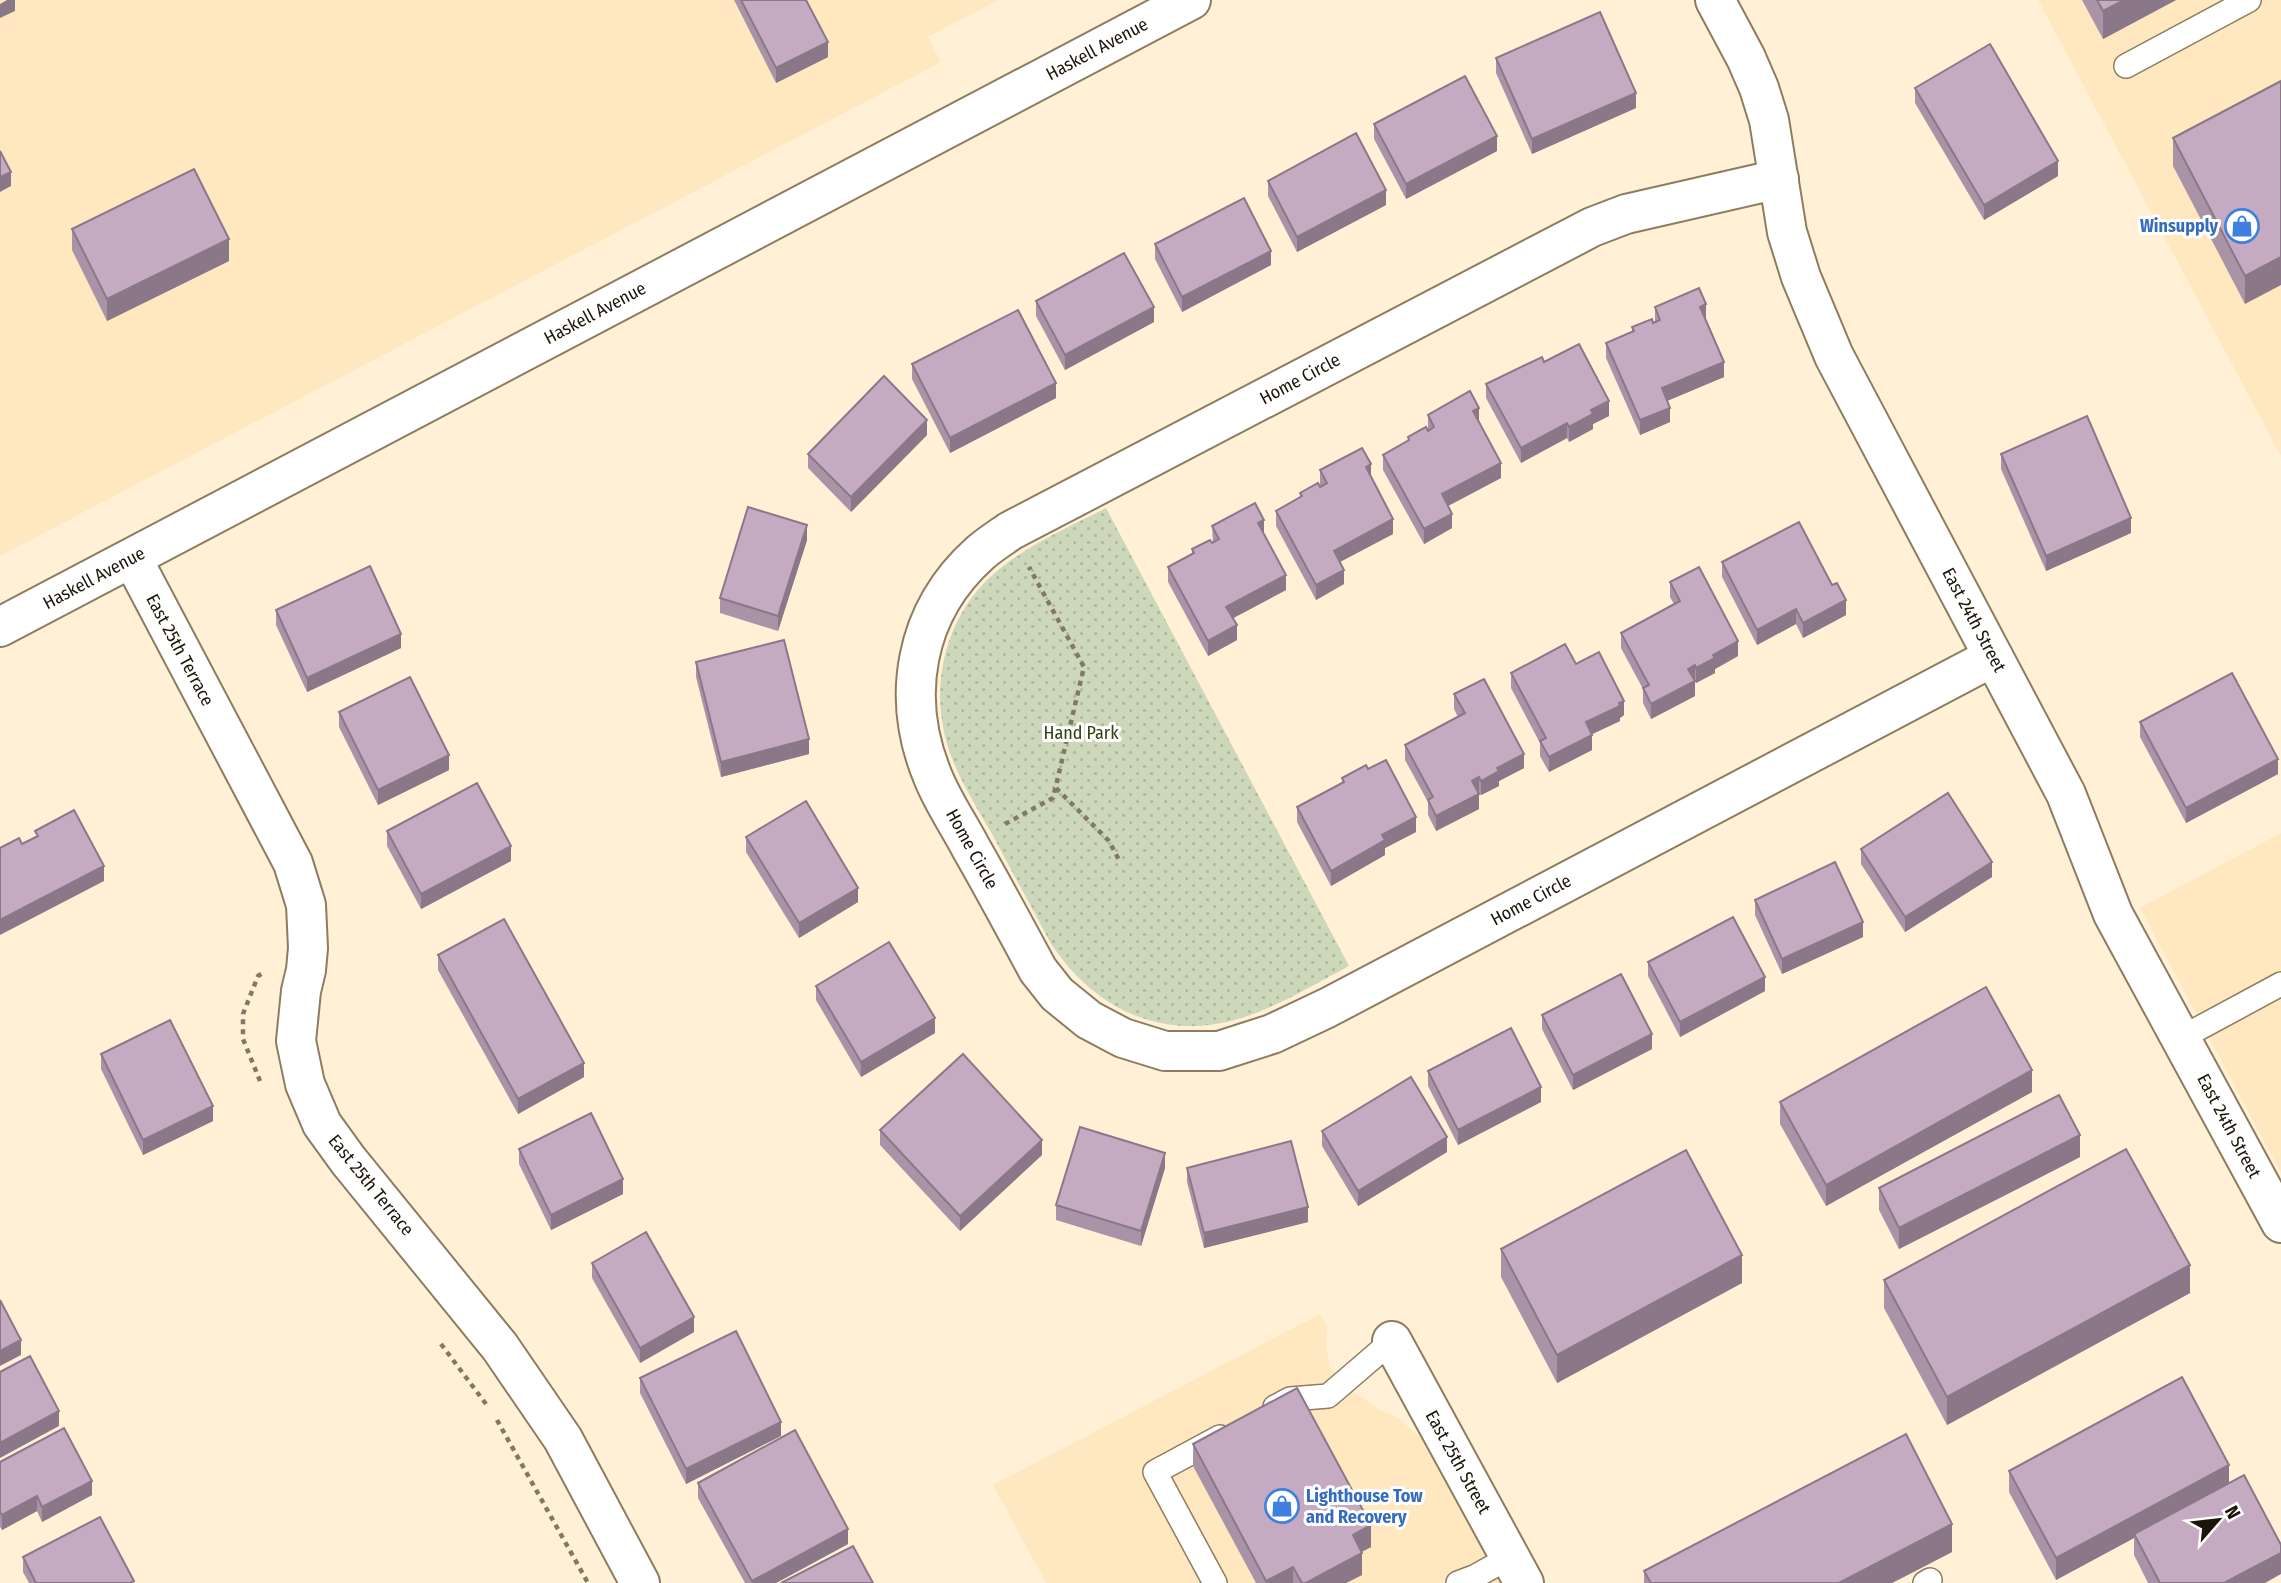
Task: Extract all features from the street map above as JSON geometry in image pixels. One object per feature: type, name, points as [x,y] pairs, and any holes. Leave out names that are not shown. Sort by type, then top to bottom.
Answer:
[{"type":"street","name":"Haskell Avenue","points":[[0,627],[1191,0]]},
{"type":"street","name":"East 24th Street","points":[[1715,0],[1759,89],[1769,120],[1787,232],[1821,327],[1840,368],[2066,794],[2113,914],[2281,1223]]},
{"type":"street","name":"Home Circle","points":[[1779,179],[1626,214],[1592,227],[1010,531],[980,554],[956,578],[936,608],[927,628],[918,662],[915,702],[919,736],[933,779],[1038,970],[1057,994],[1089,1020],[1123,1038],[1165,1052],[1219,1051],[1272,1034],[1327,1007],[1993,657]]},
{"type":"street","name":"East 25th Terrace","points":[[132,558],[293,863],[306,905],[308,948],[296,1041],[305,1084],[322,1124],[348,1160],[500,1347],[562,1439],[640,1583]]},
{"type":"street","name":"East 25th Street","points":[[1392,1341],[1517,1570]]},
{"type":"lane","points":[[2126,65],[2249,0]]},
{"type":"lane","points":[[2181,1038],[2281,984]]},
{"type":"lane","points":[[1256,1417],[1290,1399],[1328,1396],[1392,1341]]},
{"type":"lane","points":[[1215,1583],[1155,1472],[1234,1430]]},
{"type":"lane","points":[[1458,1583],[1517,1570]]},
{"type":"path","points":[[1005,824],[1053,798],[1084,667],[1029,567]]},
{"type":"path","points":[[1056,788],[1109,841],[1119,860]]},
{"type":"shaded area","points":[[0,0],[998,0],[928,37],[941,62],[0,556]]},
{"type":"shaded area","points":[[2038,0],[2281,0],[2281,456],[2127,167]]},
{"type":"shaded area","points":[[2281,833],[2281,1173],[2140,908]]},
{"type":"shaded area","points":[[1320,1314],[1327,1327],[1326,1347],[1330,1367],[1344,1386],[1380,1410],[1397,1417],[1420,1437],[1500,1583],[1046,1583],[993,1485]]},
{"type":"green space","name":"Hand Park","points":[[1106,508],[1349,966],[1280,1002],[1238,1019],[1209,1025],[1182,1026],[1155,1022],[1130,1014],[1086,985],[1050,942],[964,784],[950,753],[944,730],[941,684],[944,661],[959,618],[972,598],[987,580],[1014,558]]},
{"type":"building","points":[[741,0],[806,0],[828,42],[776,68]]},
{"type":"building","points":[[2097,0],[2124,0],[2103,11]]},
{"type":"building","points":[[1600,12],[1636,93],[1532,139],[1496,58]]},
{"type":"building","points":[[1990,44],[2058,161],[1984,205],[1915,88]]},
{"type":"building","points":[[1465,76],[1497,136],[1406,184],[1374,124]]},
{"type":"building","name":"Winsupply","points":[[2281,81],[2281,257],[2245,276],[2173,138]]},
{"type":"building","points":[[1356,133],[1386,190],[1297,237],[1268,181]]},
{"type":"building","points":[[0,151],[11,172],[0,177]]},
{"type":"building","points":[[194,169],[229,239],[107,299],[72,229]]},
{"type":"building","points":[[1244,198],[1271,251],[1182,297],[1155,244]]},
{"type":"building","points":[[1124,253],[1154,307],[1065,355],[1036,301]]},
{"type":"building","points":[[1699,288],[1706,304],[1700,307],[1724,362],[1662,388],[1670,408],[1640,420],[1606,343],[1634,331],[1632,327],[1652,319],[1653,323],[1660,320],[1655,307]]},
{"type":"building","points":[[1018,310],[1056,383],[950,438],[912,364]]},
{"type":"building","points":[[1579,344],[1609,401],[1591,410],[1593,414],[1569,427],[1567,423],[1521,448],[1486,384],[1542,357],[1544,362]]},
{"type":"building","points":[[884,376],[927,420],[851,497],[808,454]]},
{"type":"building","points":[[1470,391],[1479,408],[1473,411],[1501,463],[1442,494],[1452,514],[1424,529],[1383,455],[1426,427],[1428,431],[1434,427],[1428,415]]},
{"type":"building","points":[[2087,416],[2131,518],[2046,556],[2001,454]]},
{"type":"building","points":[[1362,448],[1371,464],[1366,467],[1393,519],[1334,551],[1344,570],[1316,585],[1276,511],[1318,483],[1320,487],[1327,483],[1320,470]]},
{"type":"building","points":[[1255,503],[1264,520],[1258,523],[1286,575],[1226,607],[1237,625],[1208,641],[1168,567],[1194,553],[1192,549],[1210,540],[1212,543],[1219,539],[1212,526]]},
{"type":"building","points":[[748,507],[807,525],[778,616],[720,598]]},
{"type":"building","points":[[1799,522],[1832,585],[1837,583],[1846,600],[1803,623],[1796,609],[1757,630],[1722,562]]},
{"type":"building","points":[[370,566],[401,634],[307,678],[276,610]]},
{"type":"building","points":[[1699,567],[1738,641],[1713,655],[1715,658],[1688,669],[1695,681],[1651,704],[1643,688],[1649,685],[1621,633],[1680,601],[1670,582]]},
{"type":"building","points":[[784,640],[809,739],[721,762],[696,662]]},
{"type":"building","points":[[1565,644],[1576,664],[1599,652],[1624,701],[1619,703],[1620,706],[1586,722],[1592,735],[1549,757],[1540,741],[1546,738],[1511,673]]},
{"type":"building","points":[[2232,673],[2278,759],[2186,808],[2140,722]]},
{"type":"building","points":[[410,677],[449,755],[378,790],[339,712]]},
{"type":"building","points":[[1484,679],[1524,754],[1497,768],[1499,771],[1481,781],[1479,777],[1472,781],[1479,794],[1436,816],[1428,800],[1433,797],[1405,745],[1465,713],[1454,694]]},
{"type":"building","points":[[1386,760],[1416,817],[1382,835],[1385,840],[1331,871],[1297,807],[1344,782],[1342,778],[1366,765],[1368,769]]},
{"type":"building","points":[[477,783],[511,846],[421,894],[387,831]]},
{"type":"building","points":[[1948,793],[1992,862],[1905,917],[1861,849]]},
{"type":"building","points":[[806,801],[858,888],[799,923],[746,837]]},
{"type":"building","points":[[74,810],[104,866],[0,920],[0,848],[19,838],[22,844],[38,836],[35,831]]},
{"type":"building","points":[[1835,862],[1863,922],[1782,959],[1755,900]]},
{"type":"building","points":[[1733,917],[1765,977],[1680,1022],[1648,962]]},
{"type":"building","points":[[504,919],[584,1063],[518,1099],[438,955]]},
{"type":"building","points":[[889,942],[935,1018],[861,1062],[816,986]]},
{"type":"building","points":[[1621,974],[1652,1034],[1573,1075],[1542,1015]]},
{"type":"building","points":[[1986,987],[2032,1070],[1826,1185],[1780,1102]]},
{"type":"building","points":[[170,1020],[213,1106],[143,1140],[101,1054]]},
{"type":"building","points":[[1511,1028],[1541,1087],[1458,1130],[1428,1071]]},
{"type":"building","points":[[963,1054],[1042,1140],[960,1216],[880,1130]]},
{"type":"building","points":[[1411,1077],[1447,1137],[1358,1191],[1322,1131]]},
{"type":"building","points":[[2059,1095],[2080,1135],[1899,1228],[1879,1188]]},
{"type":"building","points":[[591,1113],[623,1179],[551,1215],[519,1149]]},
{"type":"building","points":[[1080,1127],[1165,1153],[1141,1231],[1056,1205]]},
{"type":"building","points":[[1291,1141],[1308,1207],[1204,1233],[1187,1168]]},
{"type":"building","points":[[2126,1149],[2190,1265],[1947,1397],[1884,1280]]},
{"type":"building","points":[[1686,1150],[1742,1255],[1557,1355],[1501,1249]]},
{"type":"building","points":[[646,1232],[694,1317],[640,1348],[592,1263]]},
{"type":"building","points":[[0,1300],[21,1340],[0,1351]]},
{"type":"building","points":[[736,1331],[781,1422],[686,1469],[640,1378]]},
{"type":"building","points":[[30,1356],[59,1411],[0,1443],[0,1372]]},
{"type":"building","points":[[2182,1377],[2229,1465],[2056,1558],[2009,1471]]},
{"type":"building","name":"Lighthouse Tow and Recovery","points":[[1297,1388],[1371,1525],[1353,1535],[1362,1553],[1306,1583],[1302,1583],[1293,1567],[1266,1581],[1193,1444]]},
{"type":"building","points":[[64,1428],[92,1481],[42,1507],[37,1496],[2,1515],[0,1462]]},
{"type":"building","points":[[795,1430],[848,1529],[752,1581],[698,1483]]},
{"type":"building","points":[[1906,1434],[1952,1524],[1839,1583],[1651,1583],[1644,1571]]},
{"type":"building","points":[[2244,1475],[2281,1545],[2281,1553],[2224,1583],[2160,1583],[2134,1534]]},
{"type":"building","points":[[100,1517],[134,1581],[36,1583],[23,1557]]},
{"type":"building","points":[[853,1546],[873,1583],[781,1583]]},
{"type":"place","name":"Winsupply","points":[[2242,226]]},
{"type":"place","name":"Lighthouse Tow and Recovery","points":[[1282,1506]]}]
